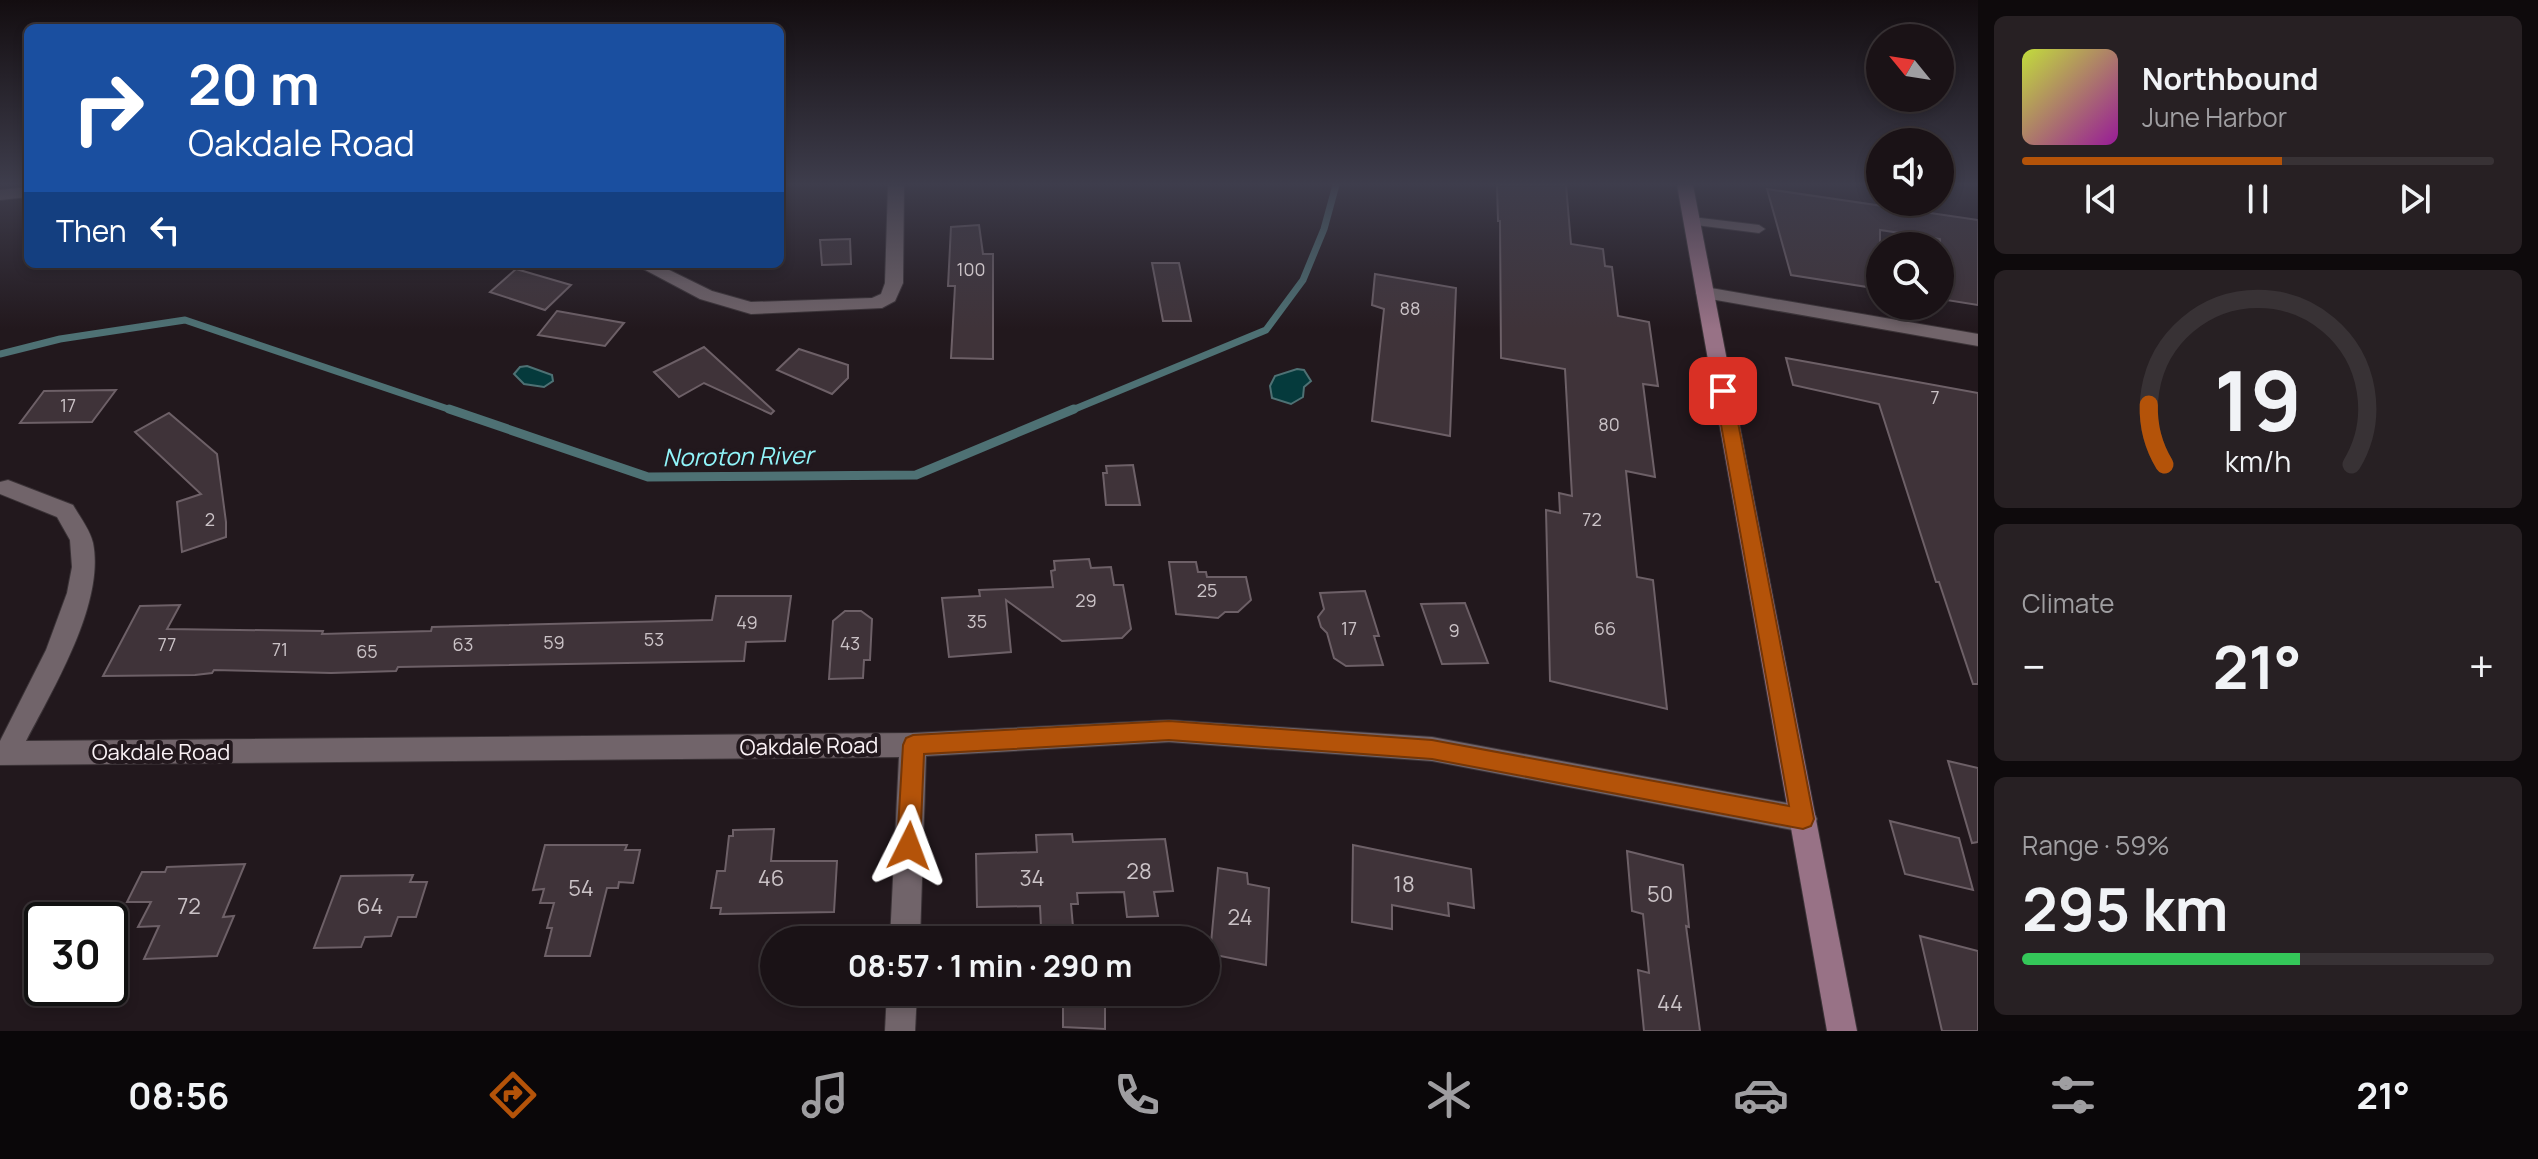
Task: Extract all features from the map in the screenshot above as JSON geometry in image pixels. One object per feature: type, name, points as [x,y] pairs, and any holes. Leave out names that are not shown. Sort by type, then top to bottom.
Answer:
[{"type":"main road","points":[[1694,233],[1842,1031]]},
{"type":"street","points":[[652,268],[730,304],[751,308],[875,304],[889,297],[894,283],[895,233]]},
{"type":"street","points":[[1705,293],[1978,340]]},
{"type":"street","points":[[4,753],[71,620],[82,581],[82,544],[65,511],[8,488]]},
{"type":"street","name":"Oakdale Road","points":[[4,753],[913,745],[1169,731],[1432,749],[1803,819]]},
{"type":"street","points":[[906,926],[913,745]]},
{"type":"street","points":[[900,1031],[901,1006]]},
{"type":"water","points":[[527,366],[552,375],[553,381],[544,387],[524,384],[514,374],[520,367]]},
{"type":"water","points":[[1304,370],[1311,381],[1304,387],[1303,397],[1291,404],[1272,398],[1270,386],[1275,376]]},
{"type":"building","points":[[951,233],[980,233],[983,254],[993,254],[993,359],[951,358],[955,286],[948,286]]},
{"type":"building","points":[[1500,233],[1570,233],[1571,244],[1603,249],[1605,266],[1612,267],[1618,316],[1649,322],[1658,386],[1643,384],[1655,477],[1626,471],[1637,577],[1653,580],[1667,709],[1550,681],[1546,510],[1560,513],[1559,493],[1572,496],[1565,369],[1501,358]]},
{"type":"building","points":[[1779,233],[1866,233],[1866,287],[1791,275]]},
{"type":"building","points":[[1954,233],[1978,233],[1978,305],[1954,301]]},
{"type":"building","points":[[850,239],[851,264],[822,265],[820,240]]},
{"type":"building","points":[[1152,263],[1179,263],[1191,321],[1163,321]]},
{"type":"building","points":[[516,269],[571,285],[545,310],[490,292]]},
{"type":"building","points":[[1375,274],[1456,288],[1450,436],[1372,421],[1384,309],[1372,305]]},
{"type":"building","points":[[557,311],[624,323],[605,346],[538,335]]},
{"type":"building","points":[[704,347],[774,411],[771,414],[704,383],[679,397],[654,372]]},
{"type":"building","points":[[799,349],[848,365],[848,378],[832,394],[777,370]]},
{"type":"building","points":[[1786,358],[1978,393],[1978,684],[1973,684],[1939,582],[1936,582],[1879,404],[1793,385]]},
{"type":"building","points":[[116,390],[92,422],[20,423],[44,391]]},
{"type":"building","points":[[169,413],[217,454],[226,522],[226,537],[182,552],[177,502],[201,494],[135,432]]},
{"type":"building","points":[[1133,465],[1140,505],[1106,505],[1103,473],[1107,473],[1106,466]]},
{"type":"building","points":[[1089,559],[1091,568],[1111,567],[1114,585],[1123,585],[1131,629],[1122,638],[1062,641],[1006,600],[1011,652],[949,657],[942,598],[980,596],[979,590],[1053,587],[1051,571],[1055,570],[1054,561]]},
{"type":"building","points":[[1169,562],[1196,562],[1198,572],[1206,572],[1207,577],[1246,577],[1251,600],[1238,612],[1225,612],[1218,618],[1176,614]]},
{"type":"building","points":[[1365,591],[1379,636],[1374,636],[1383,665],[1346,666],[1334,658],[1327,633],[1321,627],[1318,617],[1324,609],[1320,593]]},
{"type":"building","points":[[716,596],[791,596],[785,641],[746,642],[744,661],[398,667],[396,671],[331,673],[214,670],[195,675],[103,676],[140,606],[180,605],[167,629],[323,631],[322,634],[431,631],[432,627],[712,620]]},
{"type":"building","points":[[1465,603],[1488,663],[1442,664],[1421,604]]},
{"type":"building","points":[[845,611],[861,611],[872,619],[870,660],[864,660],[863,678],[829,679],[833,621]]},
{"type":"building","points":[[1948,761],[1978,768],[1978,842],[1972,843]]},
{"type":"building","points":[[1890,821],[1959,838],[1973,890],[1905,874]]},
{"type":"building","points":[[774,829],[771,861],[837,861],[834,912],[720,914],[721,908],[711,908],[717,871],[725,871],[729,836],[733,836],[733,830]]},
{"type":"building","points":[[1072,834],[1073,842],[1165,839],[1173,891],[1154,892],[1158,916],[1127,917],[1124,892],[1077,893],[1078,904],[1071,904],[1073,926],[1041,926],[1040,906],[977,907],[976,854],[1037,852],[1036,835]]},
{"type":"building","points":[[545,845],[627,845],[625,850],[640,850],[633,883],[619,882],[618,888],[607,888],[590,956],[545,956],[552,928],[547,928],[554,903],[540,903],[544,889],[533,890]]},
{"type":"building","points":[[1353,845],[1471,869],[1474,908],[1448,903],[1449,916],[1392,905],[1392,929],[1352,922]]},
{"type":"building","points":[[1627,851],[1683,865],[1689,927],[1686,926],[1700,1031],[1644,1031],[1638,970],[1649,973],[1643,914],[1632,911]]},
{"type":"building","points":[[245,864],[223,917],[234,916],[217,956],[144,959],[159,926],[138,927],[151,902],[127,902],[142,872],[165,872],[167,867]]},
{"type":"building","points":[[1218,868],[1247,873],[1248,884],[1269,888],[1266,965],[1220,956],[1220,926],[1213,926]]},
{"type":"building","points":[[413,875],[410,882],[427,882],[416,917],[398,917],[391,936],[365,937],[361,947],[314,948],[341,876]]},
{"type":"building","points":[[1920,936],[1978,951],[1978,1031],[1942,1031]]},
{"type":"building","points":[[1063,1006],[1105,1006],[1105,1029],[1063,1027]]},
{"type":"waterway","name":"Noroton River","points":[[1070,411],[1266,330],[1303,280],[1322,233]]},
{"type":"waterway","name":"Noroton River","points":[[0,354],[60,339],[185,320],[454,411]]},
{"type":"waterway","name":"Noroton River","points":[[449,409],[648,477],[916,475],[1074,409]]},
{"type":"route","points":[[909,846],[913,745],[1169,731],[1432,749],[1803,819],[1723,391]]}]
